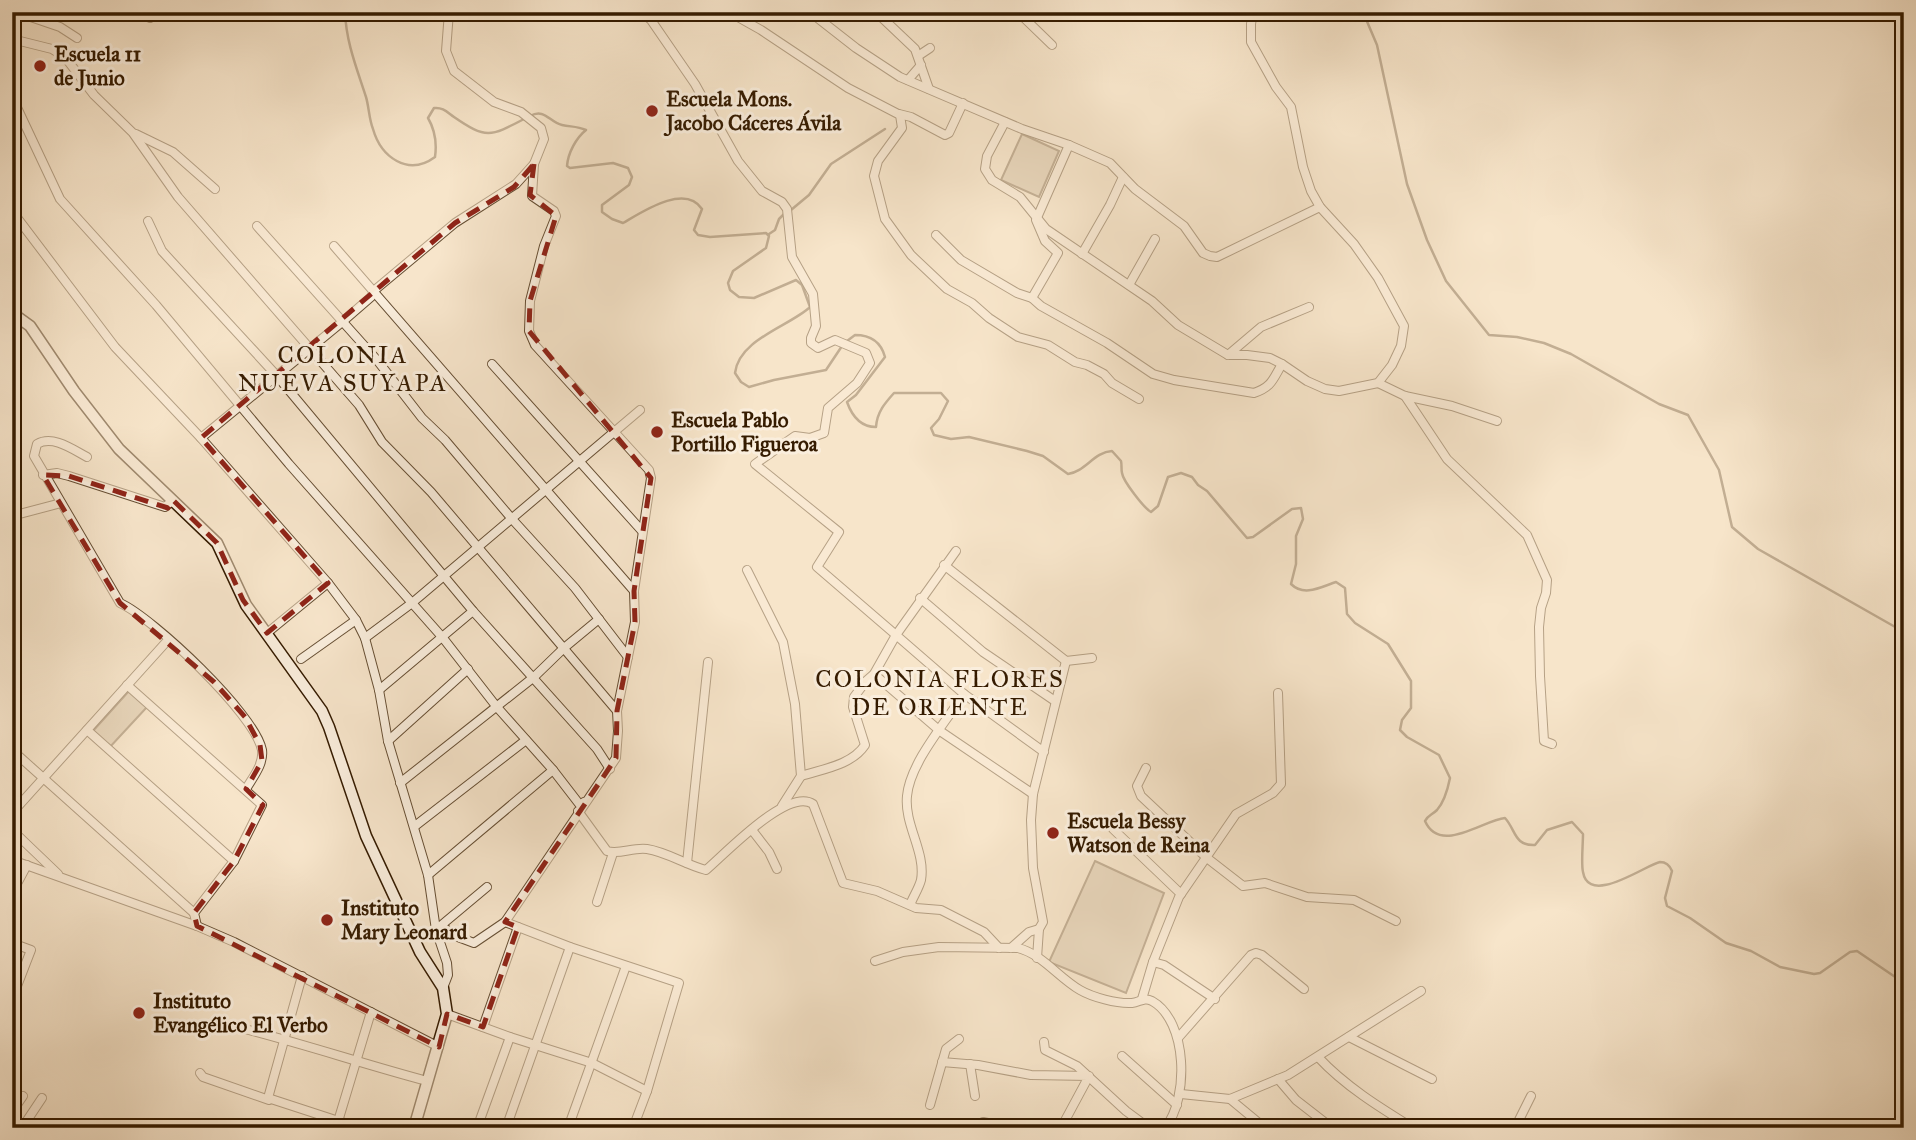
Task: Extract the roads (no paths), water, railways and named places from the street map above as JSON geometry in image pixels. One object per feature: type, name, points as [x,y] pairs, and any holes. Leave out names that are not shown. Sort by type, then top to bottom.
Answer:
[{"type":"street","points":[[16,12],[60,27],[77,38]]},
{"type":"street","points":[[137,12],[150,18],[159,12]]},
{"type":"street","points":[[439,928],[474,943],[505,922],[616,758],[617,711],[635,622],[634,591],[650,491],[649,470],[535,345],[529,331],[530,300],[544,246],[556,216],[554,211],[532,196],[534,164],[544,135],[538,124],[525,114],[494,102],[452,68],[446,51],[449,12]]},
{"type":"street","points":[[642,12],[651,20],[695,84],[738,162],[762,191],[782,202],[788,212],[792,257],[813,294],[816,326],[811,343],[818,348],[835,340],[853,346],[866,353],[870,363],[857,383],[828,408],[824,433],[810,438],[795,436],[755,466],[839,532],[817,567],[964,694],[1044,752]]},
{"type":"street","points":[[729,12],[848,88],[945,135],[949,133],[963,103]]},
{"type":"street","points":[[810,12],[856,48],[908,80],[1110,163],[1135,189],[1184,226],[1203,253],[1210,256],[1217,257],[1320,207]]},
{"type":"street","points":[[876,12],[915,49],[929,89]]},
{"type":"street","points":[[1018,12],[1052,45]]},
{"type":"street","points":[[1253,12],[1251,42],[1276,87],[1291,107],[1303,167],[1311,191],[1320,207],[1354,244],[1388,294],[1394,312],[1404,326],[1401,346],[1392,365],[1378,383]]},
{"type":"street","points":[[12,39],[52,49],[65,57],[94,95],[133,133],[178,197],[359,405],[382,442],[431,492],[617,711]]},
{"type":"street","points":[[908,80],[930,48]]},
{"type":"street","points":[[12,97],[60,199],[156,305],[239,405],[443,638],[496,706],[580,805],[584,802]]},
{"type":"street","points":[[899,114],[902,128],[878,161],[874,176],[885,219],[911,255],[947,289],[972,303],[1018,337],[1048,345],[1075,362],[1104,374],[1112,383],[1139,399]]},
{"type":"street","points":[[1005,122],[987,156],[985,169],[999,186],[1020,197],[1036,220],[1045,241],[1058,253],[1032,298]]},
{"type":"street","points":[[133,133],[173,152],[215,189]]},
{"type":"street","points":[[1036,220],[1069,145]]},
{"type":"street","points":[[201,438],[341,323],[455,223],[513,187],[534,164]]},
{"type":"street","points":[[1082,254],[1123,177]]},
{"type":"street","points":[[12,211],[115,346],[201,438],[328,583],[356,620],[365,638],[379,690],[388,741],[428,875],[448,968],[443,988]]},
{"type":"street","points":[[148,220],[162,251],[277,376],[473,611],[597,749],[610,769]]},
{"type":"street","points":[[1036,220],[1152,301],[1178,325],[1228,355],[1270,358],[1325,389],[1339,391],[1378,383],[1405,396],[1452,406],[1497,421]]},
{"type":"street","points":[[257,226],[341,323],[377,360],[422,418],[445,440],[575,588],[628,657]]},
{"type":"street","points":[[936,235],[961,260],[1017,293],[1032,298],[1153,374],[1254,393],[1272,383],[1282,364]]},
{"type":"street","points":[[1129,285],[1155,239]]},
{"type":"street","points":[[334,246],[634,591]]},
{"type":"street","points":[[1228,355],[1261,327],[1309,307]]},
{"type":"street","points":[[12,313],[30,326],[74,391],[119,449],[222,551],[243,600],[326,718],[366,836],[421,952],[443,988],[447,1014],[414,1128]]},
{"type":"street","points":[[492,364],[642,531]]},
{"type":"street","points":[[1405,396],[1447,459],[1527,535],[1547,580],[1541,608],[1540,676],[1544,741],[1552,744]]},
{"type":"street","points":[[365,638],[412,603],[640,410]]},
{"type":"street","points":[[87,457],[59,443],[40,442],[35,446],[33,456],[120,603],[141,616],[168,640],[226,694],[246,717],[260,745],[262,761],[246,789]]},
{"type":"street","points":[[43,475],[57,473],[69,476],[165,507],[173,500]]},
{"type":"street","points":[[12,516],[61,503]]},
{"type":"street","points":[[801,776],[859,755],[865,745],[853,707],[855,697],[874,674],[920,598],[956,551]]},
{"type":"street","points":[[944,565],[1066,661],[1092,658]]},
{"type":"street","points":[[578,811],[590,825],[603,848],[614,853],[630,848],[648,849],[706,870],[782,806],[801,776],[795,704],[783,642],[747,570]]},
{"type":"street","points":[[267,633],[328,583]]},
{"type":"street","points":[[920,598],[983,652],[1055,701]]},
{"type":"street","points":[[379,690],[473,611]]},
{"type":"street","points":[[400,783],[534,677],[599,619]]},
{"type":"street","points":[[301,659],[356,620]]},
{"type":"street","points":[[12,813],[168,640]]},
{"type":"street","points":[[1037,958],[1039,929],[1043,922],[1033,868],[1032,794],[1066,661]]},
{"type":"street","points":[[687,863],[708,662]]},
{"type":"street","points":[[388,741],[468,669]]},
{"type":"street","points":[[874,674],[940,731],[1032,794]]},
{"type":"street","points":[[127,685],[262,805],[234,861],[194,913]]},
{"type":"street","points":[[1142,999],[1153,962],[1181,894],[1236,814],[1273,793],[1280,784],[1278,693]]},
{"type":"street","points":[[910,905],[921,880],[919,853],[907,815],[907,796],[914,769],[964,694]]},
{"type":"street","points":[[87,730],[234,861]]},
{"type":"street","points":[[415,826],[526,740]]},
{"type":"street","points":[[12,750],[194,913],[197,926]]},
{"type":"street","points":[[1146,768],[1137,786],[1137,792],[1208,858],[1243,886],[1265,883],[1307,897],[1354,900],[1396,921]]},
{"type":"street","points":[[428,875],[553,770]]},
{"type":"street","points":[[782,806],[799,800],[813,804],[843,883],[877,891],[916,908],[941,910],[984,932],[999,948]]},
{"type":"street","points":[[1112,829],[1181,894]]},
{"type":"street","points":[[12,830],[59,876]]},
{"type":"street","points":[[752,830],[777,869]]},
{"type":"street","points":[[597,902],[614,853]]},
{"type":"street","points":[[12,860],[197,926],[302,976],[439,1047]]},
{"type":"street","points":[[12,892],[27,865]]},
{"type":"street","points":[[439,928],[487,887]]},
{"type":"street","points":[[505,922],[570,947],[680,983],[633,1128]]},
{"type":"street","points":[[483,1027],[518,927]]},
{"type":"street","points":[[1011,948],[1029,932],[1039,929]]},
{"type":"street","points":[[12,943],[31,950],[12,999]]},
{"type":"street","points":[[875,961],[903,952],[955,946],[1026,950],[1078,988],[1094,996],[1131,1003],[1142,999],[1158,1005],[1178,1038],[1181,1094],[1171,1126]]},
{"type":"street","points":[[506,1128],[570,947]]},
{"type":"street","points":[[1178,1038],[1251,955],[1256,953],[1304,989]]},
{"type":"street","points":[[1153,962],[1164,965],[1215,999]]},
{"type":"street","points":[[568,1128],[626,966]]},
{"type":"street","points":[[269,1100],[302,976]]},
{"type":"street","points":[[1181,1094],[1230,1099],[1278,1079],[1318,1057],[1421,991]]},
{"type":"street","points":[[337,1125],[371,1012]]},
{"type":"street","points":[[447,1014],[592,1063],[647,1091]]},
{"type":"street","points":[[237,1027],[284,1038],[354,1062],[427,1081]]},
{"type":"street","points":[[477,1128],[510,1037]]},
{"type":"street","points":[[1349,1037],[1432,1079]]},
{"type":"street","points":[[930,1105],[948,1046],[959,1039]]},
{"type":"street","points":[[1044,1042],[1045,1050],[1067,1060],[1149,1128]]},
{"type":"street","points":[[1122,1056],[1177,1105]]},
{"type":"street","points":[[1318,1057],[1333,1073],[1379,1108],[1413,1128]]},
{"type":"street","points":[[942,1062],[1031,1075],[1088,1076]]},
{"type":"street","points":[[970,1064],[975,1096]]},
{"type":"street","points":[[200,1073],[203,1077],[232,1089],[337,1125],[360,1128]]},
{"type":"street","points":[[1061,1128],[1088,1076]]},
{"type":"street","points":[[1278,1079],[1296,1100],[1332,1128]]},
{"type":"street","points":[[12,1112],[23,1096]]},
{"type":"street","points":[[1515,1128],[1531,1096]]},
{"type":"street","points":[[22,1128],[42,1098]]},
{"type":"street","points":[[1230,1099],[1265,1128]]},
{"type":"street","points":[[983,1122],[1012,1128]]},
{"type":"waterway","points":[[280,12],[288,15],[303,12]]},
{"type":"waterway","points":[[345,12],[350,45],[373,129],[382,148],[397,161],[415,165],[435,157],[435,137],[428,118],[434,108],[445,110],[474,129],[488,133],[524,119]]},
{"type":"waterway","points":[[1363,12],[1377,45],[1407,184],[1427,240],[1446,281],[1489,335],[1544,343],[1571,354],[1659,404],[1688,415],[1719,470],[1732,527],[1758,549],[1904,632]]},
{"type":"waterway","points":[[530,116],[540,114],[562,125],[586,130],[571,151],[567,166],[570,168],[613,163],[628,168],[632,177],[629,185],[602,205],[602,212],[612,219],[623,223],[663,202],[685,199],[695,202],[702,209],[694,230],[698,235],[710,237],[766,233],[769,236],[766,248],[733,271],[728,283],[730,290],[739,297],[754,298],[796,280],[802,285],[810,307],[766,334],[746,351],[735,373],[741,382],[749,387],[826,370],[842,346]]},
{"type":"waterway","points":[[791,210],[809,195],[831,164],[885,129]]},
{"type":"waterway","points":[[769,234],[775,230],[779,219],[785,213]]},
{"type":"waterway","points":[[847,341],[855,335],[866,336],[878,343],[885,357],[856,395],[847,402],[854,416],[865,425],[876,427],[880,412],[894,393],[941,393],[948,401],[931,428],[934,435],[951,439],[969,437],[1027,451],[1043,456],[1068,474],[1112,451],[1121,461],[1126,482],[1151,512],[1158,506],[1168,477],[1181,473],[1192,477],[1207,491],[1247,538],[1253,537],[1292,509],[1301,508],[1303,519],[1296,536],[1296,564],[1291,584],[1301,590],[1307,590],[1336,582],[1345,588],[1347,614],[1355,623],[1388,644],[1411,681],[1411,708],[1402,720],[1400,730],[1407,737],[1439,755],[1450,778],[1442,803],[1425,821],[1432,831],[1451,836],[1505,818],[1519,840],[1535,845],[1547,830],[1572,822],[1583,834],[1582,868],[1587,882],[1607,885],[1653,864],[1665,863],[1672,871],[1665,898],[1667,906],[1726,943],[1751,951],[1780,967],[1814,974],[1820,973],[1850,952],[1857,951],[1904,983]]},
{"type":"place","name":"Escuela 11 de Junio","points":[[40,66]]},
{"type":"place","name":"Escuela Mons. Jacobo Cáceres Ávila","points":[[652,111]]},
{"type":"place","name":"Escuela Pablo Portillo Figueroa","points":[[657,432]]},
{"type":"place","name":"Escuela Bessy Watson de Reina","points":[[1053,833]]},
{"type":"place","name":"Instituto Mary Leonard","points":[[327,920]]},
{"type":"place","name":"Instituto Evangélico El Verbo","points":[[139,1013]]},
{"type":"district","name":"COLONIA NUEVA SUYAPA","points":[[343,369]]},
{"type":"district","name":"COLONIA FLORES DE ORIENTE","points":[[940,693]]}]
